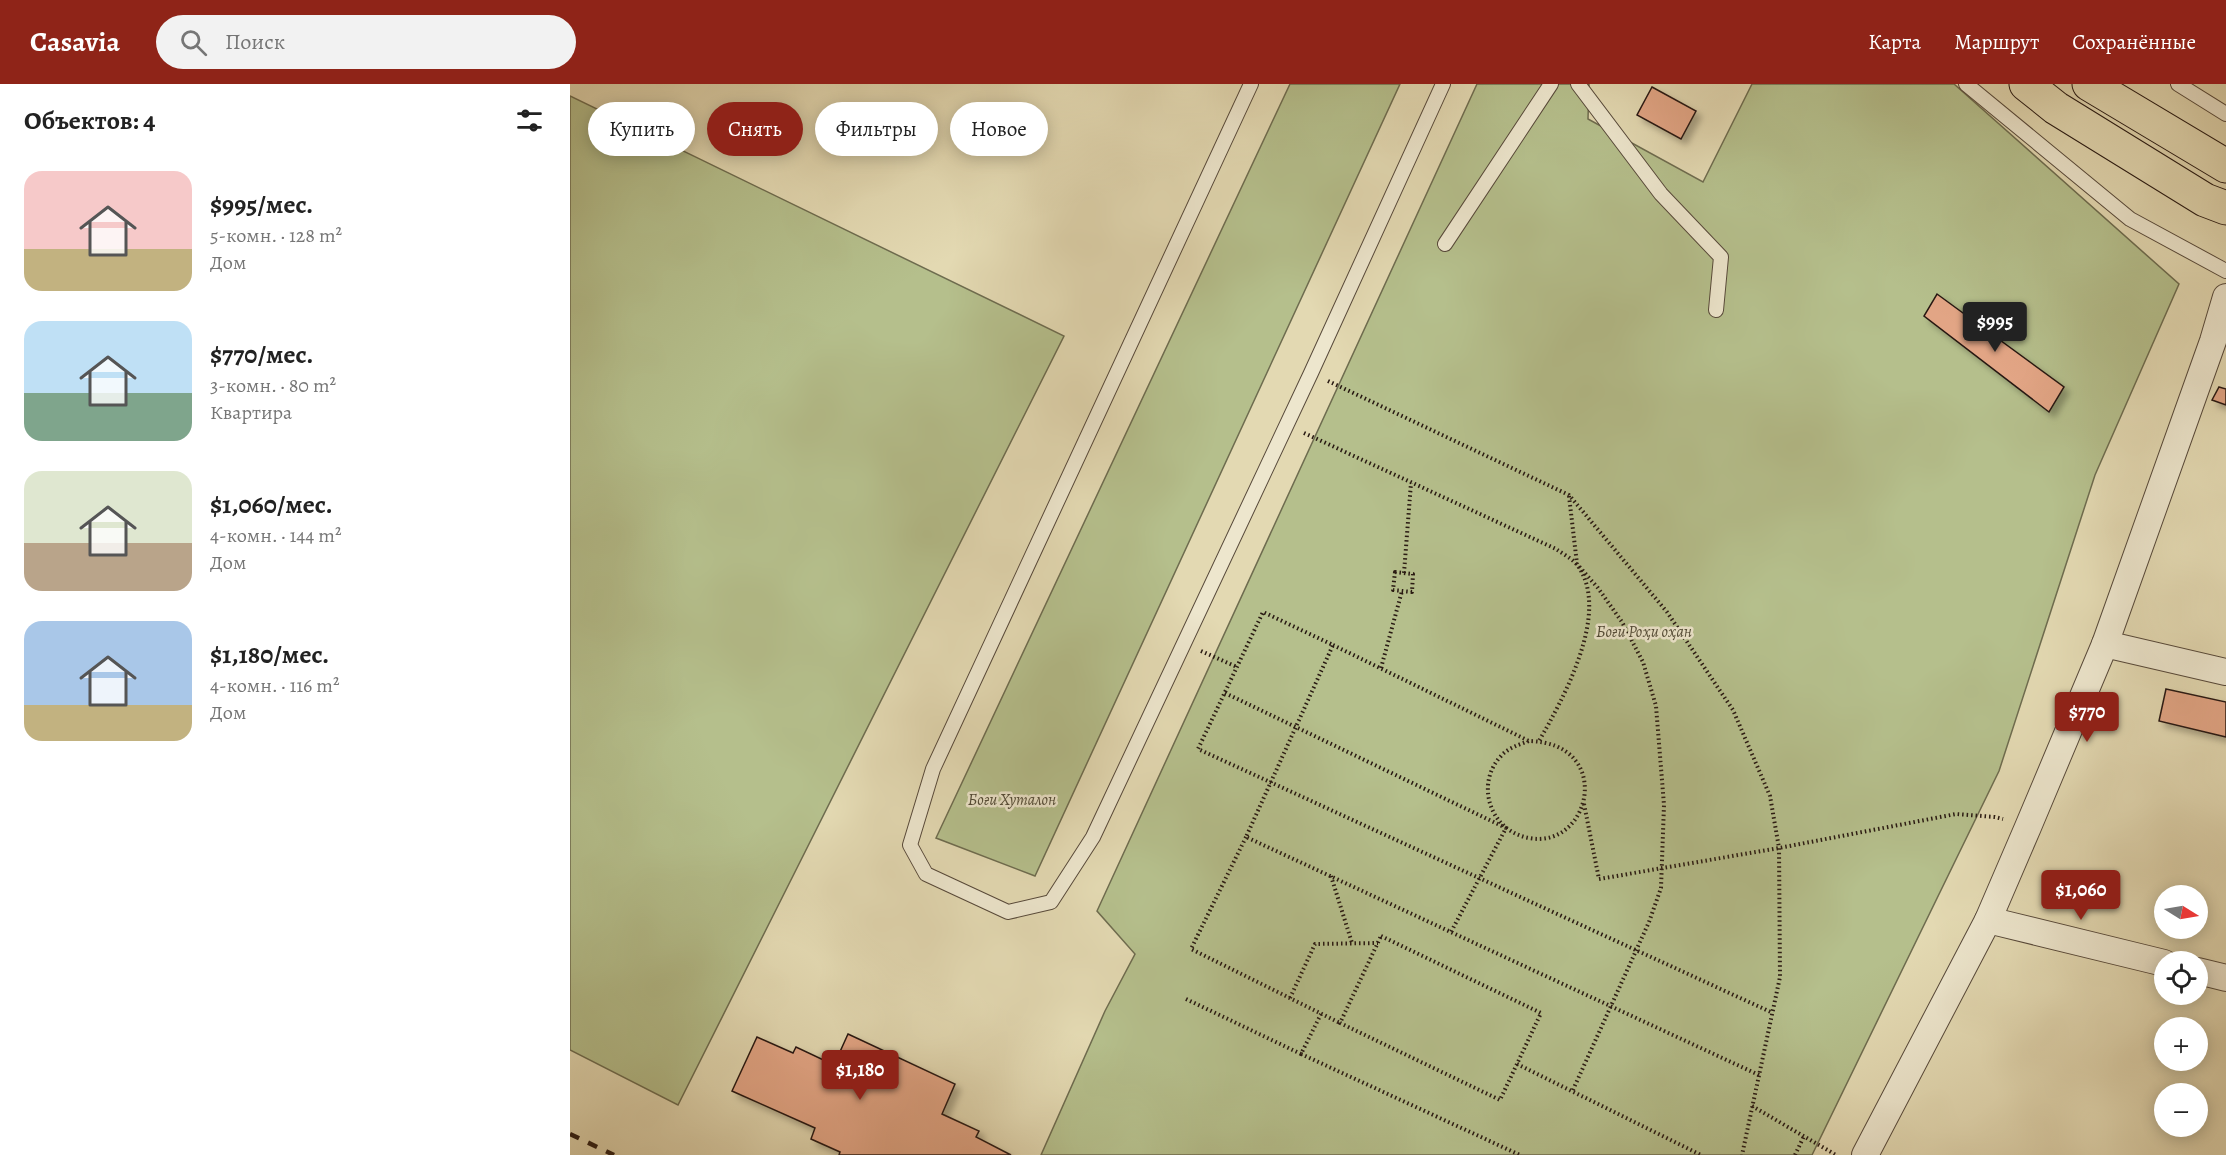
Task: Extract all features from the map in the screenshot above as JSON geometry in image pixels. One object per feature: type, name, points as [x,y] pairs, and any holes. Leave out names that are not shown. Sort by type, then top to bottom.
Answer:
[{"type":"main road","points":[[2026,84],[2076,120],[2205,200],[2226,208]]},
{"type":"main road","points":[[2089,84],[2226,166]]},
{"type":"street","points":[[1865,1155],[1988,920],[2105,644],[2210,352],[2226,297]]},
{"type":"street","points":[[2105,644],[2226,672]]},
{"type":"street","points":[[1988,920],[2154,961]]},
{"type":"street","points":[[2208,974],[2226,978]]},
{"type":"lane","points":[[1251,84],[933,769],[910,845],[926,874],[1008,912],[1051,902],[1093,837],[1287,425],[1443,84]]},
{"type":"lane","points":[[1445,244],[1551,84]]},
{"type":"lane","points":[[1578,84],[1661,194],[1720,257],[1716,310]]},
{"type":"lane","points":[[1966,84],[2130,219],[2226,272]]},
{"type":"lane","points":[[2178,84],[2226,114]]},
{"type":"path","points":[[1311,373],[1569,495],[1667,612],[1733,710],[1770,796],[1779,848],[1780,977],[1742,1155]]},
{"type":"path","points":[[1287,425],[1556,549],[1577,564],[1598,588],[1622,622],[1643,662],[1656,706],[1664,805],[1661,888],[1637,950],[1572,1092]]},
{"type":"path","points":[[1404,573],[1411,483]]},
{"type":"path","points":[[1539,741],[1571,680],[1590,610],[1587,583],[1577,564],[1569,495]]},
{"type":"path","points":[[1395,572],[1404,573],[1413,574],[1412,592],[1393,590],[1395,572]]},
{"type":"path","points":[[1381,668],[1402,591]]},
{"type":"path","points":[[1528,741],[1263,612],[1198,750],[1773,1012]]},
{"type":"path","points":[[1184,643],[1237,667]]},
{"type":"path","points":[[1333,645],[1246,837],[1191,949],[1290,999],[1500,1100],[1541,1013],[1381,936],[1340,1023]]},
{"type":"path","points":[[1225,693],[1520,836],[1536,839],[1552,837],[1572,824],[1584,803]]},
{"type":"path","points":[[1506,828],[1495,817],[1489,802],[1488,786],[1491,770],[1506,752],[1528,741],[1539,741],[1560,747],[1573,757],[1582,771],[1585,786],[1584,803],[1599,879],[1779,848],[1956,813],[1995,817],[2028,827]]},
{"type":"path","points":[[1451,932],[1506,828]]},
{"type":"path","points":[[1246,837],[1759,1074]]},
{"type":"path","points":[[1331,876],[1352,943]]},
{"type":"path","points":[[1290,999],[1315,944],[1378,943]]},
{"type":"path","points":[[1186,999],[1520,1155]]},
{"type":"path","points":[[1301,1054],[1321,1014]]},
{"type":"path","points":[[1517,1064],[1701,1155]]},
{"type":"path","points":[[1752,1106],[1836,1155]]},
{"type":"path","points":[[1795,1155],[1804,1136]]},
{"type":"green space","name":"Боғи Хуталон","points":[[1290,84],[1400,84],[1035,876],[936,838]]},
{"type":"green space","name":"Боғи Роҳи оҳан","points":[[1477,84],[1589,84],[1588,119],[1703,182],[1752,84],[1954,84],[2179,284],[2095,475],[1999,771],[1812,1155],[1041,1155],[1105,1011],[1135,954],[1097,911]]},
{"type":"green space","points":[[570,96],[588,105],[588,156],[694,156],[1064,336],[678,1105],[570,1050]]},
{"type":"building","points":[[1652,87],[1696,111],[1681,139],[1637,115]]},
{"type":"building","points":[[1937,294],[2064,387],[2049,412],[1924,316]]},
{"type":"building","points":[[2219,387],[2226,389],[2226,405],[2212,400]]},
{"type":"building","points":[[2166,689],[2226,702],[2226,737],[2159,721]]},
{"type":"building","points":[[848,1034],[955,1084],[942,1114],[979,1131],[976,1137],[1011,1155],[839,1155],[840,1152],[811,1139],[815,1128],[732,1091],[757,1037],[793,1053],[796,1047],[834,1065]]},
{"type":"railway","points":[[570,1134],[614,1155]]}]
